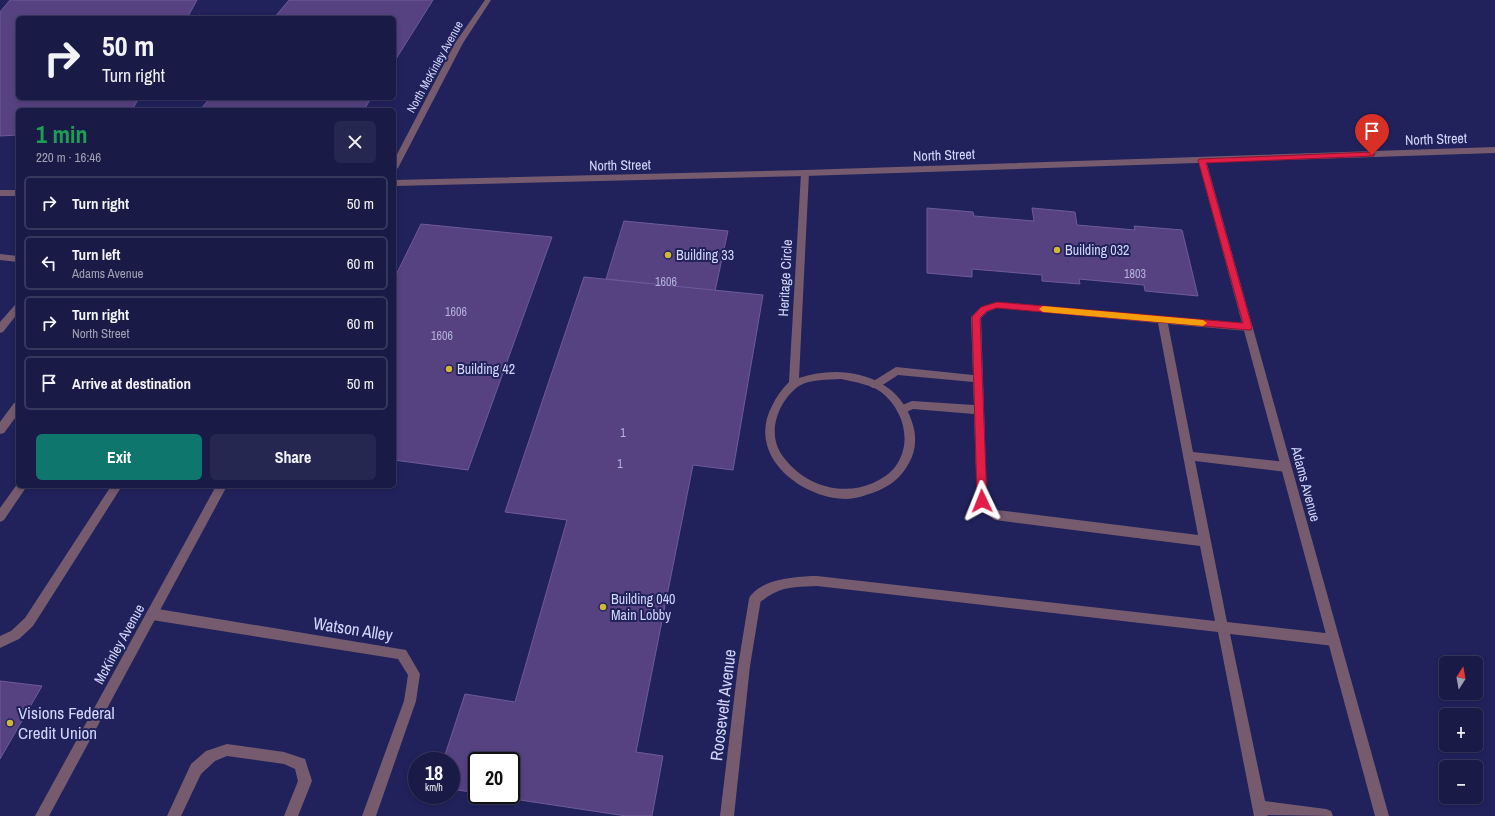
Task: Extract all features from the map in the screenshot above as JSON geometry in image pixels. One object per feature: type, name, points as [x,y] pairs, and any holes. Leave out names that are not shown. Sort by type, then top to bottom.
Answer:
[{"type":"street","name":"North McKinley Avenue","points":[[396,164],[459,43],[488,0]]},
{"type":"street","name":"North Street","points":[[396,184],[805,173],[1495,150]]},
{"type":"street","name":"Adams Avenue","points":[[1202,160],[1382,816]]},
{"type":"street","name":"Heritage Circle","points":[[794,385],[805,173]]},
{"type":"street","points":[[0,193],[16,193]]},
{"type":"street","points":[[1,258],[16,259]]},
{"type":"street","points":[[1205,541],[995,516],[987,509],[982,501],[976,317],[984,309],[997,305],[1248,327]]},
{"type":"street","points":[[0,329],[16,309]]},
{"type":"street","points":[[1162,319],[1188,456],[1260,812],[1326,816]]},
{"type":"street","points":[[876,385],[896,371],[978,379]]},
{"type":"street","points":[[841,374],[864,379],[876,385],[884,390],[900,405],[909,424],[911,444],[904,463],[890,480],[869,490],[845,494],[824,492],[805,484],[788,472],[776,458],[770,441],[770,424],[774,408],[794,385],[819,376],[841,374]]},
{"type":"street","points":[[902,410],[912,404],[980,410]]},
{"type":"street","points":[[0,430],[16,409]]},
{"type":"street","points":[[1188,456],[1286,467]]},
{"type":"street","points":[[0,517],[21,488]]},
{"type":"street","points":[[0,642],[14,636],[29,622],[116,488]]},
{"type":"street","name":"McKinley Avenue","points":[[42,816],[221,488]]},
{"type":"street","name":"Roosevelt Avenue","points":[[726,816],[744,666],[755,599],[766,590],[790,582],[817,581],[1222,626]]},
{"type":"street","name":"Watson Alley","points":[[152,614],[402,654],[414,674],[410,701],[369,816]]},
{"type":"street","points":[[1222,626],[1334,640]]},
{"type":"street","points":[[174,816],[196,769],[211,756],[227,750],[284,758],[300,764],[304,781],[291,816]]},
{"type":"building","points":[[10,0],[197,0],[188,16],[16,16],[16,100],[138,100],[133,108],[16,108],[16,135],[0,136],[0,12]]},
{"type":"building","points":[[289,0],[433,0],[396,59],[396,16],[276,16]]},
{"type":"building","points":[[208,100],[370,100],[365,108],[202,108]]},
{"type":"building","name":"Building 032","points":[[927,208],[973,212],[974,216],[1034,221],[1032,208],[1075,212],[1077,225],[1135,230],[1134,226],[1182,230],[1198,296],[1145,291],[1144,285],[1079,279],[1080,284],[1042,281],[1042,275],[972,269],[972,277],[927,273]]},
{"type":"building","name":"Building 33","points":[[624,221],[728,231],[715,291],[606,279]]},
{"type":"building","name":"Building 42","points":[[421,224],[552,237],[468,470],[396,460],[396,275]]},
{"type":"building","name":"Building 040 Main Lobby","points":[[584,277],[763,295],[733,470],[693,465],[636,752],[663,756],[652,816],[626,816],[520,800],[520,752],[468,752],[468,792],[460,790],[460,752],[446,752],[465,694],[515,702],[567,520],[505,512]]},
{"type":"building","name":"Visions Federal Credit Union","points":[[0,681],[42,686],[0,759]]},
{"type":"slow traffic","points":[[1043,309],[1203,323]]},
{"type":"place","name":"Building 032","points":[[1057,250]]},
{"type":"place","name":"Building 33","points":[[668,255]]},
{"type":"place","name":"Building 42","points":[[449,369]]},
{"type":"place","name":"Building 040 Main Lobby","points":[[603,607]]},
{"type":"place","name":"Visions Federal Credit Union","points":[[10,723]]},
{"type":"route","points":[[982,501],[976,317],[984,309],[997,305],[1248,327],[1202,160],[1372,155]]}]
